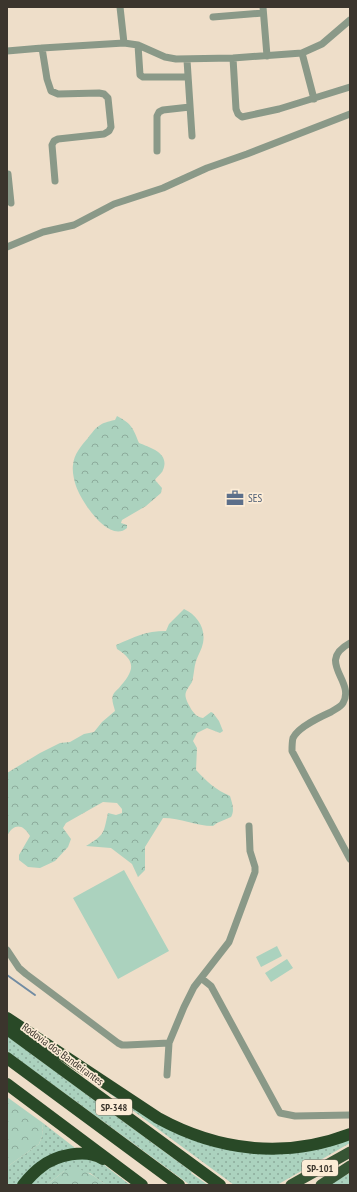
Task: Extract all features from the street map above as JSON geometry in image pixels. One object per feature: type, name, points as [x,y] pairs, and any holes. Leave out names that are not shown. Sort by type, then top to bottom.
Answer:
[{"type":"highway","points":[[7,1018],[158,1118],[175,1128],[203,1139],[242,1147],[279,1149],[318,1144],[350,1134]]},
{"type":"highway","name":"Rodovia dos Bandeirantes","points":[[7,1029],[220,1185]]},
{"type":"highway","name":"SP-348","points":[[7,1058],[180,1185]]},
{"type":"highway","points":[[7,1084],[142,1185]]},
{"type":"highway","name":"SP-101","points":[[291,1185],[350,1152]]},
{"type":"highway","points":[[23,1185],[42,1166],[55,1159],[78,1154],[99,1157],[126,1173]]},
{"type":"highway","name":"SP-101","points":[[321,1185],[350,1166]]},
{"type":"street","points":[[120,7],[124,43]]},
{"type":"street","points":[[213,17],[263,10],[267,56]]},
{"type":"street","points":[[7,51],[124,43],[138,45],[165,57],[187,60],[267,56],[302,52],[322,44],[350,20]]},
{"type":"street","points":[[138,45],[140,75],[144,77],[188,77]]},
{"type":"street","points":[[42,48],[47,79],[51,91],[58,94],[104,94],[108,98],[111,127],[109,131],[104,134],[58,139],[54,141],[52,145],[55,181]]},
{"type":"street","points":[[302,52],[314,99]]},
{"type":"street","points":[[232,58],[236,109],[238,114],[242,117],[279,109],[350,87]]},
{"type":"street","points":[[187,60],[192,136]]},
{"type":"street","points":[[156,151],[157,116],[159,112],[163,110],[190,107]]},
{"type":"street","points":[[7,247],[43,232],[74,225],[114,204],[163,188],[207,168],[350,114]]},
{"type":"street","points":[[7,174],[11,203]]},
{"type":"street","points":[[350,643],[342,648],[335,661],[335,667],[344,685],[345,698],[343,703],[338,708],[303,727],[293,738],[292,751],[350,859]]},
{"type":"street","points":[[167,1075],[169,1042],[184,1007],[194,987],[230,942],[255,872],[250,851],[249,826]]},
{"type":"street","points":[[7,950],[23,971],[122,1045],[169,1042]]},
{"type":"street","points":[[201,978],[211,986],[280,1113],[295,1116],[350,1115]]},
{"type":"green space","points":[[117,416],[126,421],[131,427],[139,443],[154,449],[162,455],[164,459],[162,471],[155,480],[162,488],[161,493],[146,506],[122,520],[121,523],[127,525],[127,528],[120,531],[112,530],[104,526],[90,510],[76,486],[73,470],[76,454],[80,447],[99,426],[106,422],[115,420]]},
{"type":"green space","points":[[184,609],[197,618],[202,627],[204,637],[195,663],[192,682],[186,692],[186,698],[192,711],[199,717],[203,718],[211,712],[213,713],[219,721],[223,731],[220,733],[207,728],[197,733],[193,741],[197,748],[196,770],[212,785],[230,796],[233,809],[231,817],[213,826],[163,818],[145,847],[145,870],[138,877],[132,864],[111,848],[86,846],[97,839],[104,830],[108,813],[116,815],[122,813],[122,809],[117,803],[103,802],[66,823],[63,828],[71,839],[68,847],[55,861],[40,868],[28,867],[19,860],[19,855],[30,836],[21,827],[16,827],[7,836],[7,773],[60,743],[70,742],[84,734],[94,732],[102,722],[115,711],[112,697],[128,677],[130,672],[131,663],[124,654],[117,649],[116,645],[146,633],[166,631],[169,624]]},
{"type":"green space","points":[[124,870],[169,951],[118,979],[73,898]]},
{"type":"green space","points":[[277,946],[282,956],[261,967],[256,957]]},
{"type":"green space","points":[[287,959],[293,968],[271,982],[265,973]]},
{"type":"green space","points":[[7,1036],[208,1185],[190,1185],[7,1051]]},
{"type":"green space","points":[[109,1090],[139,1110],[244,1150],[350,1138],[350,1143],[277,1185],[234,1185],[109,1093]]},
{"type":"green space","points":[[7,1097],[43,1123],[42,1136],[39,1144],[7,1167]]},
{"type":"green space","points":[[43,1123],[79,1151],[19,1185],[7,1185],[7,1167],[39,1144],[42,1136]]},
{"type":"green space","points":[[81,1157],[103,1164],[130,1185],[106,1185],[90,1173],[64,1171],[47,1185],[28,1185],[31,1180],[60,1161]]},
{"type":"green space","points":[[72,1168],[94,1176],[106,1185],[47,1185],[64,1171]]},
{"type":"green space","points":[[350,1173],[350,1185],[328,1185]]},
{"type":"waterway","points":[[7,975],[35,995]]},
{"type":"place","name":"SES","points":[[235,498]]}]
